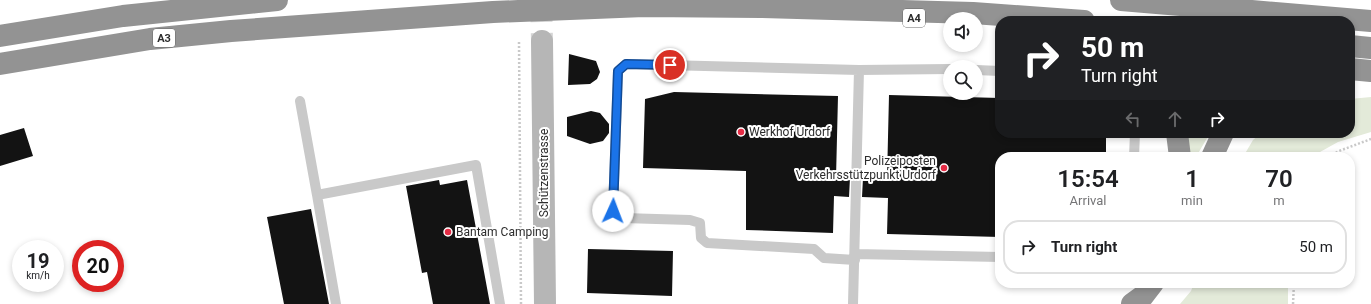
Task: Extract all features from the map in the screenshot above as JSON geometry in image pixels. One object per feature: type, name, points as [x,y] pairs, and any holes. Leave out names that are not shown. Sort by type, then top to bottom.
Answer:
[{"type":"highway","name":"A3","points":[[0,36],[124,16],[277,0]]},
{"type":"highway","points":[[1121,0],[1308,16]]},
{"type":"highway","points":[[1256,0],[1295,15]]},
{"type":"highway","name":"A3","points":[[0,64],[150,39],[231,30],[493,12],[644,6],[877,9],[1015,16]]},
{"type":"highway","name":"A4","points":[[877,9],[943,24]]},
{"type":"highway","points":[[1355,20],[1371,21]]},
{"type":"highway","points":[[983,29],[995,30]]},
{"type":"highway","points":[[1355,46],[1371,48]]},
{"type":"highway","points":[[1355,70],[1371,71]]},
{"type":"highway","points":[[1178,138],[1179,152]]},
{"type":"highway","points":[[1214,152],[1221,138]]},
{"type":"highway","points":[[1132,304],[1143,296],[1149,288]]},
{"type":"highway","points":[[1151,304],[1162,288]]},
{"type":"main road","name":"Schützenstrasse","points":[[542,41],[545,304]]},
{"type":"lane","points":[[943,69],[859,70],[757,66],[626,64],[618,71],[613,211],[623,218],[690,220],[700,224],[701,238],[707,243],[814,249],[824,258],[995,258]]},
{"type":"lane","points":[[853,304],[859,70]]},
{"type":"lane","points":[[983,70],[995,71]]},
{"type":"lane","points":[[300,101],[336,304]]},
{"type":"lane","points":[[1134,152],[1135,138]]},
{"type":"lane","points":[[317,195],[476,165],[500,304]]},
{"type":"path","points":[[519,42],[521,304]]},
{"type":"path","points":[[1337,152],[1371,140]]},
{"type":"path","points":[[1293,304],[1294,288]]},
{"type":"green space","points":[[1371,97],[1371,132],[1355,137],[1355,99]]},
{"type":"green space","points":[[1188,138],[1207,138],[1199,152],[1189,152]]},
{"type":"green space","points":[[1255,138],[1351,138],[1338,142],[1320,152],[1246,152]]},
{"type":"green space","points":[[1192,288],[1288,288],[1288,304],[1180,304]]},
{"type":"building","points":[[569,54],[596,61],[600,72],[597,79],[590,84],[568,85]]},
{"type":"building","name":"Werkhof Urdorf","points":[[674,92],[838,96],[836,178],[850,178],[849,197],[834,196],[833,233],[746,230],[746,171],[643,168],[645,99]]},
{"type":"building","name":"Polizeiposten Verkehrsstützpunkt Urdorf","points":[[889,95],[943,96],[943,100],[983,100],[983,98],[995,98],[995,138],[1106,138],[1106,152],[995,152],[995,237],[887,234],[888,198],[862,197],[863,178],[887,179]]},
{"type":"building","points":[[591,111],[600,113],[609,124],[609,133],[603,141],[590,144],[567,136],[567,117]]},
{"type":"building","points":[[24,128],[33,156],[0,166],[0,135]]},
{"type":"building","name":"Bantam Camping","points":[[439,180],[440,185],[467,180],[490,304],[433,304],[427,272],[422,273],[406,186]]},
{"type":"building","points":[[311,209],[329,304],[284,304],[267,217]]},
{"type":"building","points":[[588,249],[673,251],[672,296],[587,293]]},
{"type":"tunnel","points":[[541,0],[542,41]]},
{"type":"place","name":"Werkhof Urdorf","points":[[741,132]]},
{"type":"place","name":"Polizeiposten Verkehrsstützpunkt Urdorf","points":[[944,168]]},
{"type":"place","name":"Bantam Camping","points":[[448,232]]},
{"type":"route","points":[[613,211],[618,71],[626,64],[670,65]]}]
